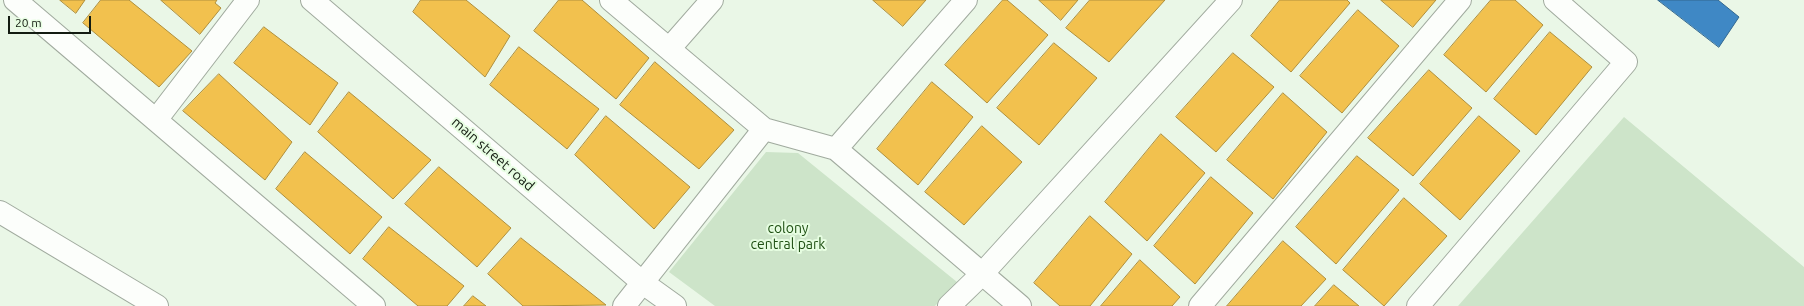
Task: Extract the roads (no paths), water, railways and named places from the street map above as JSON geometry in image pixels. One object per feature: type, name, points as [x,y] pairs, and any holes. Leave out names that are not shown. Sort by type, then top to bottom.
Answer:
[{"type":"street","points":[[15,0],[374,306]]},
{"type":"street","points":[[156,120],[248,0]]},
{"type":"street","name":"main street road","points":[[312,0],[643,283],[675,306]]},
{"type":"street","points":[[611,0],[764,129],[836,149],[1020,306]]},
{"type":"street","points":[[669,49],[712,0]]},
{"type":"street","points":[[836,149],[966,0]]},
{"type":"street","points":[[949,306],[982,274],[1231,0]]},
{"type":"street","points":[[1200,306],[1460,0]]},
{"type":"street","points":[[1418,306],[1626,62],[1555,0]]},
{"type":"street","points":[[624,306],[764,129]]},
{"type":"street","points":[[0,212],[157,306]]},
{"type":"park label","name":"colony central park","points":[[788,236]]}]
